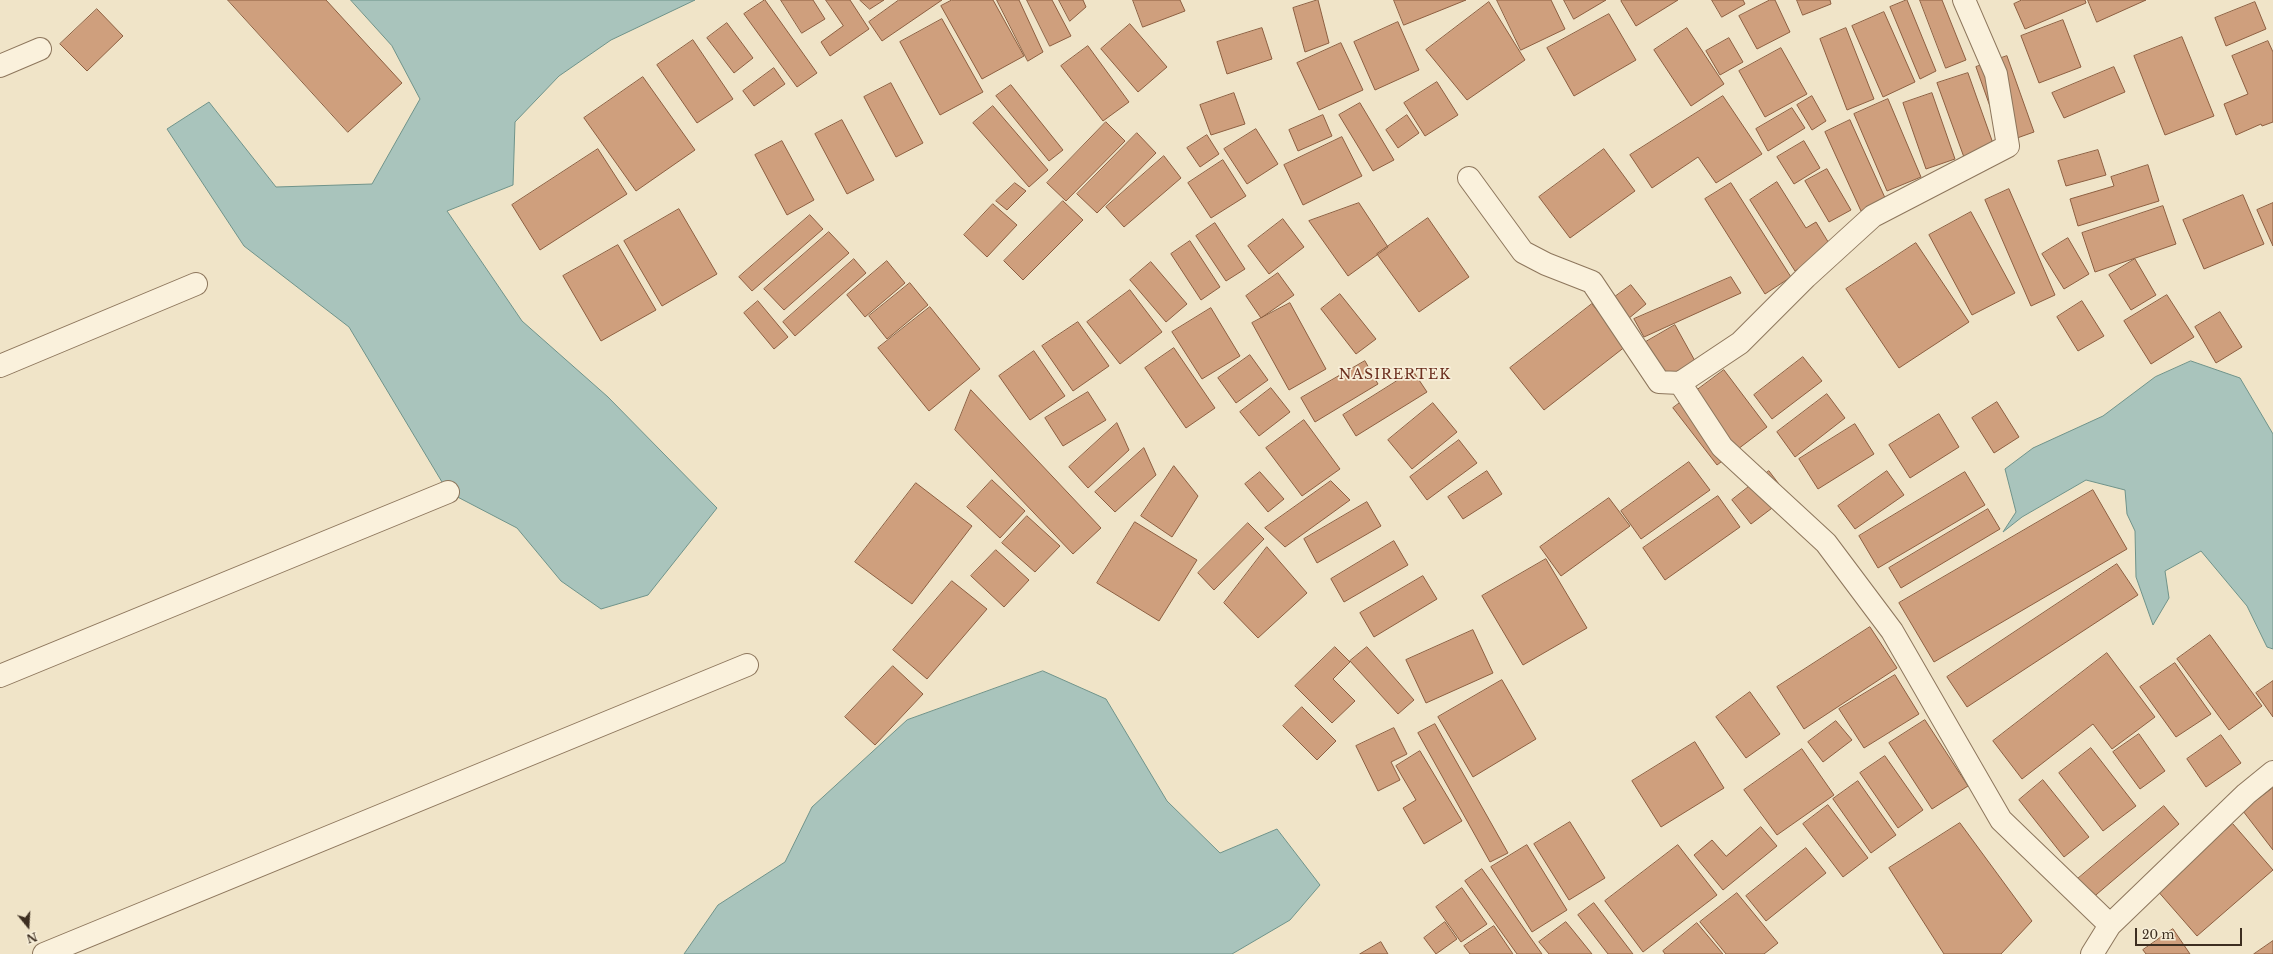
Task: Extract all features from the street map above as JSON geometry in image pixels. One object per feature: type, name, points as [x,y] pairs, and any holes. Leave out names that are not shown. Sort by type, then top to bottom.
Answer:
[{"type":"street","points":[[1469,178],[1523,252],[1546,264],[1592,282],[1659,382],[1680,383],[1740,343],[1806,277],[1873,216],[2008,146],[1996,74],[1964,0]]},
{"type":"street","points":[[0,66],[40,49]]},
{"type":"street","points":[[0,366],[196,284]]},
{"type":"street","points":[[1680,383],[1722,447],[1826,543],[1892,631],[2001,820],[2110,926]]},
{"type":"street","points":[[0,676],[448,492]]},
{"type":"street","points":[[44,954],[747,666]]},
{"type":"street","points":[[2092,954],[2110,926],[2246,794],[2273,772]]},
{"type":"water","points":[[351,0],[695,0],[611,40],[559,76],[515,122],[513,185],[447,211],[522,321],[608,397],[717,508],[648,595],[601,609],[561,581],[517,528],[448,492],[349,327],[244,246],[167,129],[209,102],[276,187],[372,184],[420,99],[392,46]]},
{"type":"water","points":[[2191,361],[2240,378],[2273,434],[2273,649],[2267,647],[2247,606],[2201,551],[2165,571],[2169,598],[2153,625],[2136,577],[2135,531],[2127,514],[2125,490],[2086,480],[2022,517],[2003,532],[2016,512],[2005,469],[2033,448],[2103,416],[2155,377]]},
{"type":"water","points":[[1043,671],[1106,699],[1167,801],[1220,853],[1277,829],[1320,885],[1290,920],[1232,954],[684,954],[718,905],[785,862],[812,807],[907,720]]},
{"type":"building","points":[[228,0],[326,0],[402,83],[348,132]]},
{"type":"building","points":[[765,0],[817,73],[797,87],[744,14]]},
{"type":"building","points":[[781,0],[813,0],[825,19],[802,33]]},
{"type":"building","points":[[826,0],[850,0],[869,29],[830,56],[821,42],[843,26]]},
{"type":"building","points":[[860,0],[884,0],[870,9]]},
{"type":"building","points":[[899,0],[942,0],[882,41],[869,22]]},
{"type":"building","points":[[952,0],[993,0],[1024,56],[982,79],[941,6]]},
{"type":"building","points":[[997,0],[1019,0],[1043,52],[1028,61]]},
{"type":"building","points":[[1027,0],[1052,0],[1071,36],[1050,46]]},
{"type":"building","points":[[1059,0],[1083,0],[1086,7],[1070,21]]},
{"type":"building","points":[[1133,0],[1180,0],[1185,11],[1143,27]]},
{"type":"building","points":[[1318,0],[1329,43],[1305,52],[1293,8]]},
{"type":"building","points":[[1394,0],[1466,0],[1404,25]]},
{"type":"building","points":[[1497,0],[1551,0],[1565,29],[1521,50]]},
{"type":"building","points":[[1564,0],[1606,0],[1574,19]]},
{"type":"building","points":[[1678,0],[1636,26],[1621,1]]},
{"type":"building","points":[[1712,0],[1743,0],[1745,4],[1722,17]]},
{"type":"building","points":[[1770,0],[1775,0],[1790,32],[1757,49],[1739,16]]},
{"type":"building","points":[[1797,0],[1830,0],[1831,4],[1803,15]]},
{"type":"building","points":[[1907,0],[1936,71],[1920,79],[1890,7]]},
{"type":"building","points":[[1920,0],[1942,0],[1966,60],[1946,68]]},
{"type":"building","points":[[2022,0],[2085,0],[2086,3],[2025,29],[2014,4]]},
{"type":"building","points":[[2088,0],[2146,0],[2097,22]]},
{"type":"building","points":[[1489,2],[1525,60],[1467,100],[1426,50]]},
{"type":"building","points":[[2255,2],[2266,29],[2226,46],[2215,18]]},
{"type":"building","points":[[97,9],[123,36],[87,71],[60,44]]},
{"type":"building","points":[[1884,12],[1915,82],[1883,97],[1852,26]]},
{"type":"building","points":[[1609,14],[1636,60],[1574,96],[1547,48]]},
{"type":"building","points":[[942,19],[983,92],[940,115],[900,42]]},
{"type":"building","points":[[2063,20],[2081,67],[2039,83],[2021,36]]},
{"type":"building","points":[[1398,22],[1419,70],[1375,90],[1354,42]]},
{"type":"building","points":[[727,23],[753,58],[734,73],[707,38]]},
{"type":"building","points":[[1130,24],[1167,67],[1138,92],[1101,49]]},
{"type":"building","points":[[1262,28],[1272,59],[1227,74],[1217,42]]},
{"type":"building","points":[[1687,28],[1724,84],[1691,106],[1654,50]]},
{"type":"building","points":[[1846,28],[1874,99],[1847,110],[1820,39]]},
{"type":"building","points":[[2182,37],[2214,116],[2165,135],[2134,56]]},
{"type":"building","points":[[1729,38],[1743,62],[1720,75],[1706,51]]},
{"type":"building","points":[[693,40],[733,99],[697,123],[657,65]]},
{"type":"building","points":[[2268,41],[2273,52],[2273,122],[2262,126],[2261,124],[2236,135],[2224,104],[2248,94],[2232,56]]},
{"type":"building","points":[[1341,43],[1363,90],[1319,110],[1297,63]]},
{"type":"building","points":[[1088,46],[1129,102],[1103,121],[1061,66]]},
{"type":"building","points":[[1781,48],[1807,94],[1765,117],[1739,71]]},
{"type":"building","points":[[2007,56],[2034,132],[2003,143],[1976,67]]},
{"type":"building","points":[[2114,67],[2125,92],[2064,118],[2052,93]]},
{"type":"building","points":[[774,68],[785,84],[754,106],[743,91]]},
{"type":"building","points":[[1968,73],[1995,149],[1965,160],[1937,83]]},
{"type":"building","points":[[643,77],[695,150],[636,191],[584,118]]},
{"type":"building","points":[[1437,82],[1458,115],[1425,136],[1404,103]]},
{"type":"building","points":[[891,83],[923,143],[896,157],[864,97]]},
{"type":"building","points":[[1011,85],[1063,150],[1049,161],[996,96]]},
{"type":"building","points":[[1234,93],[1245,124],[1211,135],[1200,105]]},
{"type":"building","points":[[1932,93],[1955,159],[1926,169],[1903,103]]},
{"type":"building","points":[[1723,96],[1762,154],[1716,183],[1698,157],[1652,188],[1630,155]]},
{"type":"building","points":[[1812,96],[1826,121],[1812,130],[1797,105]]},
{"type":"building","points":[[1888,99],[1921,177],[1887,191],[1854,114]]},
{"type":"building","points":[[1360,103],[1394,160],[1373,171],[1339,115]]},
{"type":"building","points":[[993,106],[1048,170],[1029,187],[973,123]]},
{"type":"building","points":[[1792,108],[1805,128],[1768,151],[1756,129]]},
{"type":"building","points":[[1323,115],[1332,136],[1298,151],[1289,130]]},
{"type":"building","points":[[1407,115],[1419,133],[1398,148],[1386,130]]},
{"type":"building","points":[[842,120],[874,180],[847,194],[815,134]]},
{"type":"building","points":[[1850,120],[1886,200],[1861,211],[1825,132]]},
{"type":"building","points":[[1106,122],[1125,141],[1066,201],[1047,183]]},
{"type":"building","points":[[1256,129],[1278,164],[1247,184],[1224,149]]},
{"type":"building","points":[[1137,133],[1156,153],[1097,213],[1077,194]]},
{"type":"building","points":[[1207,135],[1219,154],[1200,167],[1187,148]]},
{"type":"building","points":[[1342,137],[1362,176],[1303,205],[1284,165]]},
{"type":"building","points":[[782,141],[814,200],[787,215],[755,155]]},
{"type":"building","points":[[1804,141],[1820,168],[1794,184],[1777,157]]},
{"type":"building","points":[[598,149],[627,194],[540,250],[512,205]]},
{"type":"building","points":[[1604,149],[1635,191],[1570,238],[1539,197]]},
{"type":"building","points":[[2098,150],[2106,175],[2066,186],[2058,161]]},
{"type":"building","points":[[1164,156],[1181,178],[1124,227],[1106,207]]},
{"type":"building","points":[[1223,160],[1246,196],[1211,218],[1188,183]]},
{"type":"building","points":[[2148,165],[2159,201],[2078,226],[2070,199],[2114,186],[2111,177]]},
{"type":"building","points":[[1827,169],[1851,210],[1829,222],[1805,181]]},
{"type":"building","points":[[1777,182],[1806,228],[1816,222],[1830,245],[1813,260],[1795,271],[1750,200]]},
{"type":"building","points":[[1015,183],[1026,191],[1007,210],[996,201]]},
{"type":"building","points":[[1731,183],[1791,277],[1765,294],[1705,199]]},
{"type":"building","points":[[2009,189],[2055,295],[2031,306],[1985,200]]},
{"type":"building","points":[[2243,195],[2264,244],[2204,269],[2183,220]]},
{"type":"building","points":[[1063,201],[1083,220],[1023,280],[1004,261]]},
{"type":"building","points":[[1359,203],[1388,247],[1348,276],[1309,221]]},
{"type":"building","points":[[2273,203],[2273,246],[2257,210]]},
{"type":"building","points":[[993,204],[1017,225],[987,257],[964,235]]},
{"type":"building","points":[[2163,206],[2176,244],[2095,272],[2082,233]]},
{"type":"building","points":[[679,209],[717,274],[662,306],[624,241]]},
{"type":"building","points":[[1971,212],[2015,293],[1972,315],[1929,235]]},
{"type":"building","points":[[810,215],[823,229],[752,291],[739,277]]},
{"type":"building","points":[[1428,218],[1469,277],[1419,312],[1377,254]]},
{"type":"building","points":[[1283,219],[1304,247],[1269,274],[1248,246]]},
{"type":"building","points":[[1215,223],[1245,269],[1226,281],[1196,236]]},
{"type":"building","points":[[829,232],[849,253],[784,310],[764,289]]},
{"type":"building","points":[[2068,238],[2089,274],[2064,289],[2042,254]]},
{"type":"building","points":[[1190,241],[1220,287],[1201,300],[1171,254]]},
{"type":"building","points":[[1916,243],[1969,322],[1899,368],[1846,289]]},
{"type":"building","points":[[618,245],[656,310],[601,341],[563,276]]},
{"type":"building","points":[[854,259],[866,273],[795,336],[783,322]]},
{"type":"building","points":[[2135,259],[2156,295],[2131,310],[2109,275]]},
{"type":"building","points":[[887,261],[905,283],[865,317],[847,295]]},
{"type":"building","points":[[1151,262],[1187,304],[1166,322],[1130,280]]},
{"type":"building","points":[[1278,273],[1294,295],[1261,318],[1246,296]]},
{"type":"building","points":[[1731,277],[1741,293],[1644,337],[1634,319]]},
{"type":"building","points":[[910,283],[928,305],[887,339],[869,316]]},
{"type":"building","points":[[1631,285],[1646,304],[1628,319],[1612,299]]},
{"type":"building","points":[[1130,290],[1162,332],[1120,364],[1087,322]]},
{"type":"building","points":[[1340,294],[1376,339],[1356,354],[1321,309]]},
{"type":"building","points":[[2167,295],[2194,337],[2151,364],[2124,321]]},
{"type":"building","points":[[758,301],[788,337],[774,349],[744,313]]},
{"type":"building","points":[[2082,301],[2104,336],[2078,351],[2057,317]]},
{"type":"building","points":[[1290,303],[1326,369],[1289,390],[1252,323]]},
{"type":"building","points":[[1592,304],[1626,346],[1544,410],[1510,368]]},
{"type":"building","points":[[930,307],[980,369],[929,411],[878,348]]},
{"type":"building","points":[[1211,308],[1240,356],[1202,379],[1172,332]]},
{"type":"building","points":[[2220,312],[2242,347],[2216,363],[2195,327]]},
{"type":"building","points":[[1078,322],[1109,366],[1073,391],[1042,346]]},
{"type":"building","points":[[1675,325],[1695,361],[1664,379],[1644,343]]},
{"type":"building","points":[[1174,348],[1215,408],[1186,428],[1145,368]]},
{"type":"building","points":[[1034,351],[1065,396],[1030,420],[999,376]]},
{"type":"building","points":[[1250,355],[1268,380],[1236,403],[1218,378]]},
{"type":"building","points":[[1803,357],[1822,381],[1772,419],[1754,395]]},
{"type":"building","points":[[1365,361],[1378,384],[1315,422],[1301,398]]},
{"type":"building","points":[[1724,370],[1767,427],[1717,465],[1673,408]]},
{"type":"building","points":[[1413,371],[1427,392],[1356,436],[1343,415]]},
{"type":"building","points":[[1271,388],[1290,412],[1259,436],[1240,412]]},
{"type":"building","points":[[971,390],[1101,528],[1073,554],[955,430]]},
{"type":"building","points":[[1088,392],[1106,420],[1063,446],[1045,418]]},
{"type":"building","points":[[1827,394],[1845,418],[1795,457],[1777,432]]},
{"type":"building","points":[[1997,402],[2019,437],[1994,453],[1972,418]]},
{"type":"building","points":[[1433,403],[1457,432],[1412,469],[1388,440]]},
{"type":"building","points":[[1939,414],[1959,447],[1910,478],[1889,445]]},
{"type":"building","points":[[1304,420],[1340,469],[1302,496],[1266,448]]},
{"type":"building","points":[[1117,423],[1129,450],[1088,488],[1069,467]]},
{"type":"building","points":[[1855,424],[1874,454],[1818,489],[1799,459]]},
{"type":"building","points":[[1459,440],[1477,463],[1427,500],[1410,477]]},
{"type":"building","points":[[1144,448],[1156,475],[1115,512],[1095,492]]},
{"type":"building","points":[[1689,462],[1710,490],[1641,539],[1621,511]]},
{"type":"building","points":[[1174,466],[1198,496],[1172,537],[1141,516]]},
{"type":"building","points":[[1487,471],[1502,494],[1463,519],[1448,497]]},
{"type":"building","points":[[1769,471],[1788,496],[1751,524],[1732,500]]},
{"type":"building","points":[[1887,471],[1904,495],[1855,529],[1838,506]]},
{"type":"building","points":[[1260,472],[1284,499],[1268,512],[1245,484]]},
{"type":"building","points":[[1965,472],[1985,505],[1878,568],[1859,536]]},
{"type":"building","points":[[992,480],[1025,511],[1000,538],[967,507]]},
{"type":"building","points":[[1331,481],[1350,500],[1285,547],[1265,528]]},
{"type":"building","points":[[916,483],[972,526],[912,604],[855,562]]},
{"type":"building","points":[[2093,490],[2127,549],[1934,662],[1899,603]]},
{"type":"building","points":[[1718,496],[1740,527],[1665,580],[1643,548]]},
{"type":"building","points":[[1609,498],[1630,526],[1561,576],[1540,547]]},
{"type":"building","points":[[1367,502],[1381,526],[1317,563],[1304,539]]},
{"type":"building","points":[[1988,509],[2000,529],[1901,588],[1889,568]]},
{"type":"building","points":[[1027,516],[1060,546],[1035,572],[1002,543]]},
{"type":"building","points":[[1135,522],[1197,560],[1159,621],[1097,583]]},
{"type":"building","points":[[1248,523],[1264,539],[1214,590],[1198,573]]},
{"type":"building","points":[[1394,541],[1408,565],[1344,602],[1331,579]]},
{"type":"building","points":[[1267,547],[1307,593],[1258,638],[1224,603]]},
{"type":"building","points":[[996,550],[1029,580],[1004,607],[971,576]]},
{"type":"building","points":[[1546,559],[1587,628],[1523,665],[1482,596]]},
{"type":"building","points":[[2117,564],[2138,595],[1967,707],[1947,677]]},
{"type":"building","points":[[1423,576],[1437,599],[1374,637],[1360,613]]},
{"type":"building","points":[[952,581],[987,609],[927,679],[893,650]]},
{"type":"building","points":[[1870,627],[1897,668],[1804,729],[1777,687]]},
{"type":"building","points":[[1473,630],[1493,673],[1426,703],[1406,660]]},
{"type":"building","points":[[2210,635],[2262,706],[2229,730],[2177,659]]},
{"type":"building","points":[[1335,647],[1350,662],[1333,679],[1355,701],[1332,723],[1295,686]]},
{"type":"building","points":[[1367,647],[1414,700],[1398,714],[1350,661]]},
{"type":"building","points":[[2107,653],[2155,717],[2112,749],[2093,724],[2022,779],[1993,741]]},
{"type":"building","points":[[2175,663],[2211,714],[2176,737],[2140,687]]},
{"type":"building","points":[[893,666],[923,694],[875,745],[845,717]]},
{"type":"building","points":[[1895,675],[1919,714],[1864,748],[1839,709]]},
{"type":"building","points":[[1502,680],[1536,739],[1473,777],[1438,717]]},
{"type":"building","points":[[2273,681],[2273,717],[2256,693]]},
{"type":"building","points":[[1750,692],[1780,734],[1746,758],[1716,717]]},
{"type":"building","points":[[1302,707],[1336,741],[1317,760],[1283,726]]},
{"type":"building","points":[[1925,720],[1968,786],[1932,809],[1889,743]]},
{"type":"building","points":[[1836,721],[1852,740],[1823,762],[1808,742]]},
{"type":"building","points":[[1435,724],[1508,853],[1490,862],[1418,733]]},
{"type":"building","points":[[1394,728],[1407,754],[1391,762],[1400,780],[1378,791],[1356,746]]},
{"type":"building","points":[[2139,734],[2165,771],[2140,789],[2113,752]]},
{"type":"building","points":[[2221,735],[2241,763],[2206,787],[2187,759]]},
{"type":"building","points":[[1695,742],[1724,788],[1661,827],[1632,781]]},
{"type":"building","points":[[2091,748],[2136,806],[2103,831],[2059,773]]},
{"type":"building","points":[[1802,749],[1834,795],[1777,835],[1744,790]]},
{"type":"building","points":[[1420,751],[1462,821],[1424,844],[1403,808],[1416,800],[1396,766]]},
{"type":"building","points":[[1885,756],[1923,810],[1898,828],[1860,773]]},
{"type":"building","points":[[2043,780],[2089,837],[2064,857],[2019,800]]},
{"type":"building","points":[[1858,781],[1896,835],[1871,853],[1833,799]]},
{"type":"building","points":[[2273,788],[2273,850],[2243,811]]},
{"type":"building","points":[[1828,805],[1868,858],[1843,877],[1803,824]]},
{"type":"building","points":[[2164,806],[2179,824],[2090,900],[2074,882]]},
{"type":"building","points":[[1570,822],[1605,878],[1569,900],[1534,844]]},
{"type":"building","points":[[1960,823],[2032,921],[2001,954],[1944,954],[1889,868]]},
{"type":"building","points":[[2233,824],[2273,870],[2197,936],[2156,889]]},
{"type":"building","points":[[1761,827],[1777,846],[1723,890],[1694,855],[1712,840],[1726,856]]},
{"type":"building","points":[[1527,845],[1567,910],[1532,932],[1491,867]]},
{"type":"building","points":[[1678,845],[1717,895],[1643,952],[1605,901]]},
{"type":"building","points":[[1806,848],[1826,873],[1766,921],[1746,896]]},
{"type":"building","points":[[1482,869],[1542,954],[1517,954],[1465,881]]},
{"type":"building","points":[[1462,888],[1487,924],[1461,942],[1436,907]]},
{"type":"building","points":[[1737,893],[1778,943],[1764,954],[1726,954],[1700,922]]},
{"type":"building","points":[[1594,903],[1633,954],[1608,954],[1578,915]]},
{"type":"building","points":[[1445,922],[1457,939],[1436,954],[1424,938]]},
{"type":"building","points":[[1566,922],[1592,954],[1549,954],[1539,942]]},
{"type":"building","points":[[1697,923],[1723,954],[1665,954],[1663,951]]},
{"type":"building","points":[[1494,926],[1513,954],[1470,954],[1464,946]]},
{"type":"building","points":[[2173,929],[2190,954],[2146,954],[2143,950]]},
{"type":"building","points":[[2273,941],[2273,954],[2254,954]]},
{"type":"building","points":[[1381,942],[1388,954],[1360,954]]},
{"type":"district","name":"NASIRERTEK","points":[[1395,375]]}]
